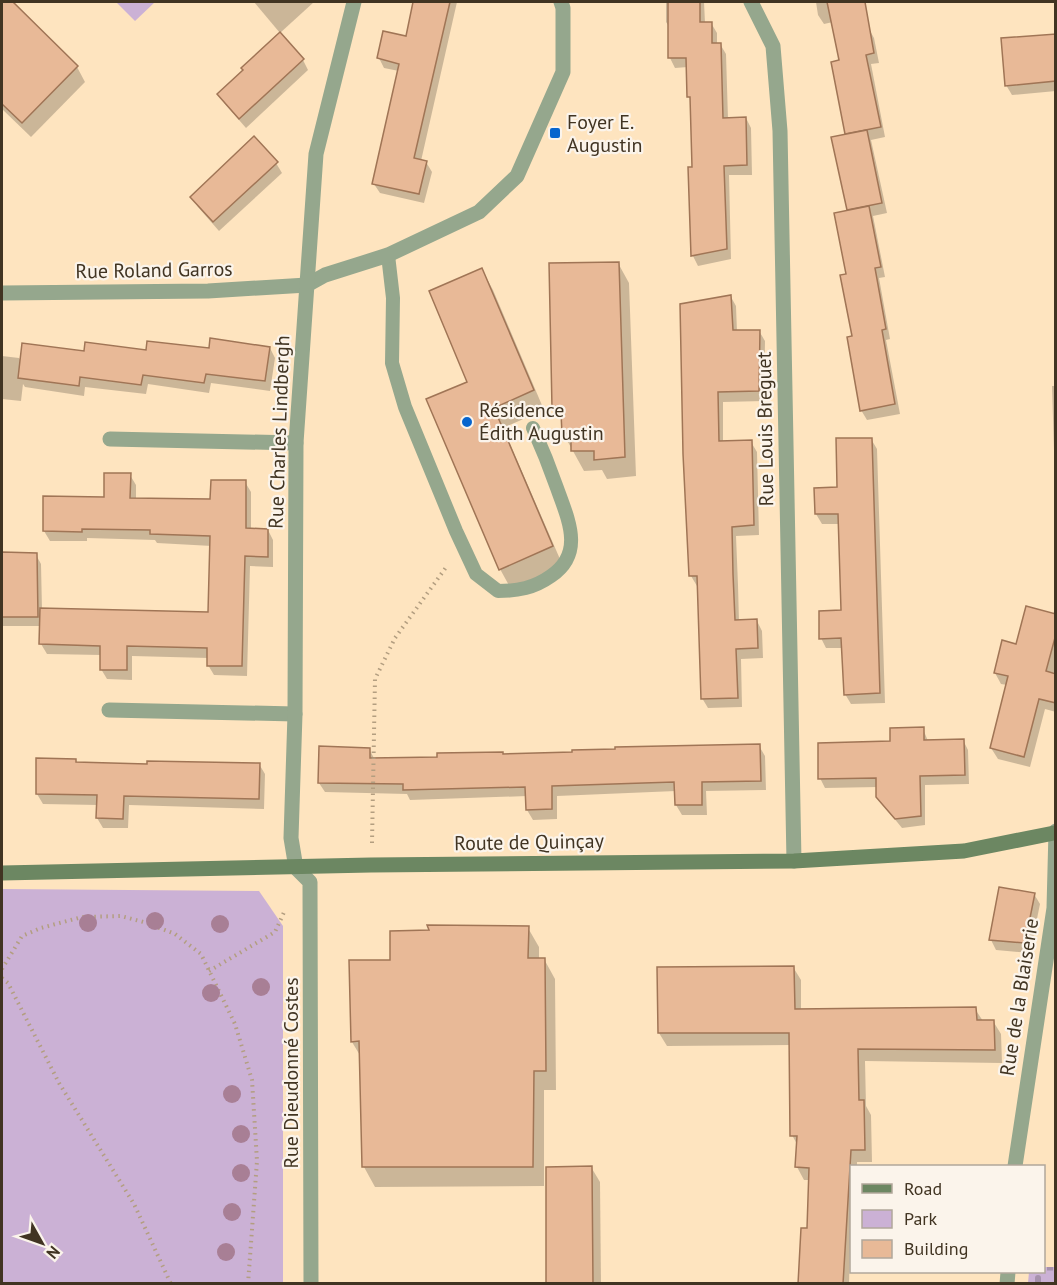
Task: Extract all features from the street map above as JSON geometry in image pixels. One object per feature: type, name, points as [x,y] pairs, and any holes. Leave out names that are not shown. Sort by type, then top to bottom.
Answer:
[{"type":"street","name":"Rue Charles Lindbergh","points":[[296,868],[291,838],[295,714],[296,443],[316,154],[354,2]]},
{"type":"street","points":[[307,285],[325,274],[388,255],[478,212],[517,176],[563,72],[563,8],[561,2]]},
{"type":"street","name":"Rue Louis Breguet","points":[[750,2],[773,46],[780,130],[794,861]]},
{"type":"street","name":"Rue Roland Garros","points":[[2,293],[208,291],[307,285]]},
{"type":"street","points":[[110,439],[296,443]]},
{"type":"street","points":[[109,710],[295,714]]},
{"type":"street","name":"Route de Quinçay","points":[[2,873],[371,865],[794,861],[964,851],[1055,833]]},
{"type":"street","name":"Rue de la Blaiserie","points":[[1014,1165],[1054,908],[1055,833]]},
{"type":"street","name":"Rue Dieudonné Costes","points":[[296,868],[310,882],[311,1284]]},
{"type":"lane","points":[[388,255],[393,298],[392,363],[405,407],[476,574],[498,591],[530,588],[557,572],[568,559],[571,543],[570,522],[546,456],[533,428]]},
{"type":"path","points":[[371,865],[375,679],[395,638],[436,580],[463,548]]},
{"type":"path","points":[[209,971],[275,932],[286,908]]},
{"type":"path","points":[[2,969],[22,936],[41,928],[82,917],[121,916],[175,934],[201,954],[236,1024],[252,1080],[257,1161],[248,1284]]},
{"type":"path","points":[[2,978],[8,983],[59,1083],[134,1204],[171,1284]]},
{"type":"green space","points":[[116,2],[155,2],[135,21]]},
{"type":"green space","points":[[2,889],[259,891],[283,926],[283,1283],[2,1283]]},
{"type":"green space","points":[[1045,1267],[1055,1267],[1055,1283],[1028,1283],[1029,1273],[1045,1273]]},
{"type":"building","points":[[2,2],[13,2],[78,66],[22,123],[2,104]]},
{"type":"building","points":[[413,2],[450,2],[414,158],[427,161],[419,194],[372,184],[399,64],[377,58],[383,31],[406,36]]},
{"type":"building","points":[[668,2],[700,2],[700,22],[712,22],[712,43],[721,43],[723,118],[746,117],[747,165],[724,166],[727,249],[691,256],[688,167],[692,167],[690,97],[687,97],[686,58],[668,58]]},
{"type":"building","points":[[827,2],[865,2],[874,53],[866,55],[881,127],[845,134],[831,62],[839,60]]},
{"type":"building","points":[[280,32],[304,59],[239,119],[217,94]]},
{"type":"building","points":[[1056,34],[1056,81],[1005,86],[1001,38]]},
{"type":"building","points":[[867,130],[882,203],[847,210],[831,137]]},
{"type":"building","points":[[254,136],[278,162],[213,222],[190,197]]},
{"type":"building","points":[[869,206],[881,267],[875,268],[886,329],[882,330],[895,404],[860,411],[847,337],[852,336],[840,275],[846,274],[834,213]]},
{"type":"building","points":[[619,262],[625,457],[594,460],[594,451],[571,451],[571,433],[562,434],[561,413],[552,408],[549,263]]},
{"type":"building","points":[[482,268],[534,390],[494,408],[553,546],[499,570],[426,399],[467,382],[429,291]]},
{"type":"building","points":[[731,295],[733,330],[760,330],[759,391],[718,392],[719,441],[752,440],[754,525],[732,527],[733,574],[735,620],[757,619],[758,648],[736,649],[738,698],[701,699],[697,576],[689,576],[683,454],[680,304]]},
{"type":"building","points":[[210,338],[270,347],[265,381],[206,374],[204,383],[143,375],[141,385],[80,377],[79,386],[18,378],[22,343],[84,351],[85,342],[146,350],[147,341],[209,348]]},
{"type":"building","points":[[836,438],[872,438],[880,693],[844,695],[841,638],[819,639],[819,611],[841,610],[838,514],[815,514],[814,488],[837,487]]},
{"type":"building","points":[[104,473],[131,473],[130,498],[210,499],[211,480],[246,480],[246,528],[268,529],[268,557],[245,556],[242,666],[207,666],[207,648],[127,646],[127,670],[100,670],[100,646],[39,644],[40,608],[208,612],[210,536],[150,534],[150,530],[43,531],[43,496],[104,497]]},
{"type":"building","points":[[2,552],[37,553],[38,617],[2,617]]},
{"type":"building","points":[[1026,606],[1056,614],[1056,634],[1046,671],[1056,674],[1056,703],[1039,699],[1024,757],[990,748],[1008,676],[994,673],[1002,640],[1016,644]]},
{"type":"building","points":[[924,727],[924,740],[964,739],[965,775],[920,776],[921,816],[895,819],[876,797],[876,778],[818,779],[818,743],[890,741],[890,728]]},
{"type":"building","points":[[760,744],[761,781],[702,782],[702,805],[675,805],[674,782],[552,786],[552,809],[526,810],[525,787],[403,790],[403,784],[318,783],[319,746],[370,748],[370,758],[437,757],[437,753],[503,752],[503,754],[572,752],[572,750],[615,749],[615,747]]},
{"type":"building","points":[[36,758],[76,759],[76,762],[147,764],[147,761],[260,763],[259,799],[124,796],[123,819],[96,818],[97,795],[36,794]]},
{"type":"building","points":[[999,887],[1035,893],[1025,943],[989,940]]},
{"type":"building","points":[[427,925],[529,926],[528,958],[545,958],[546,1071],[534,1071],[533,1167],[362,1167],[359,1041],[351,1042],[349,960],[390,960],[390,931],[429,930]]},
{"type":"building","points":[[794,966],[795,1009],[976,1007],[977,1020],[994,1020],[995,1050],[858,1049],[859,1100],[864,1100],[865,1150],[851,1150],[843,1284],[798,1284],[801,1228],[807,1228],[809,1168],[795,1167],[797,1136],[790,1136],[789,1033],[658,1033],[657,967]]},
{"type":"building","points":[[592,1166],[593,1284],[546,1284],[546,1167]]},
{"type":"place","name":"Foyer E. Augustin","points":[[555,133]]},
{"type":"place","name":"Résidence Édith Augustin","points":[[467,422]]}]
